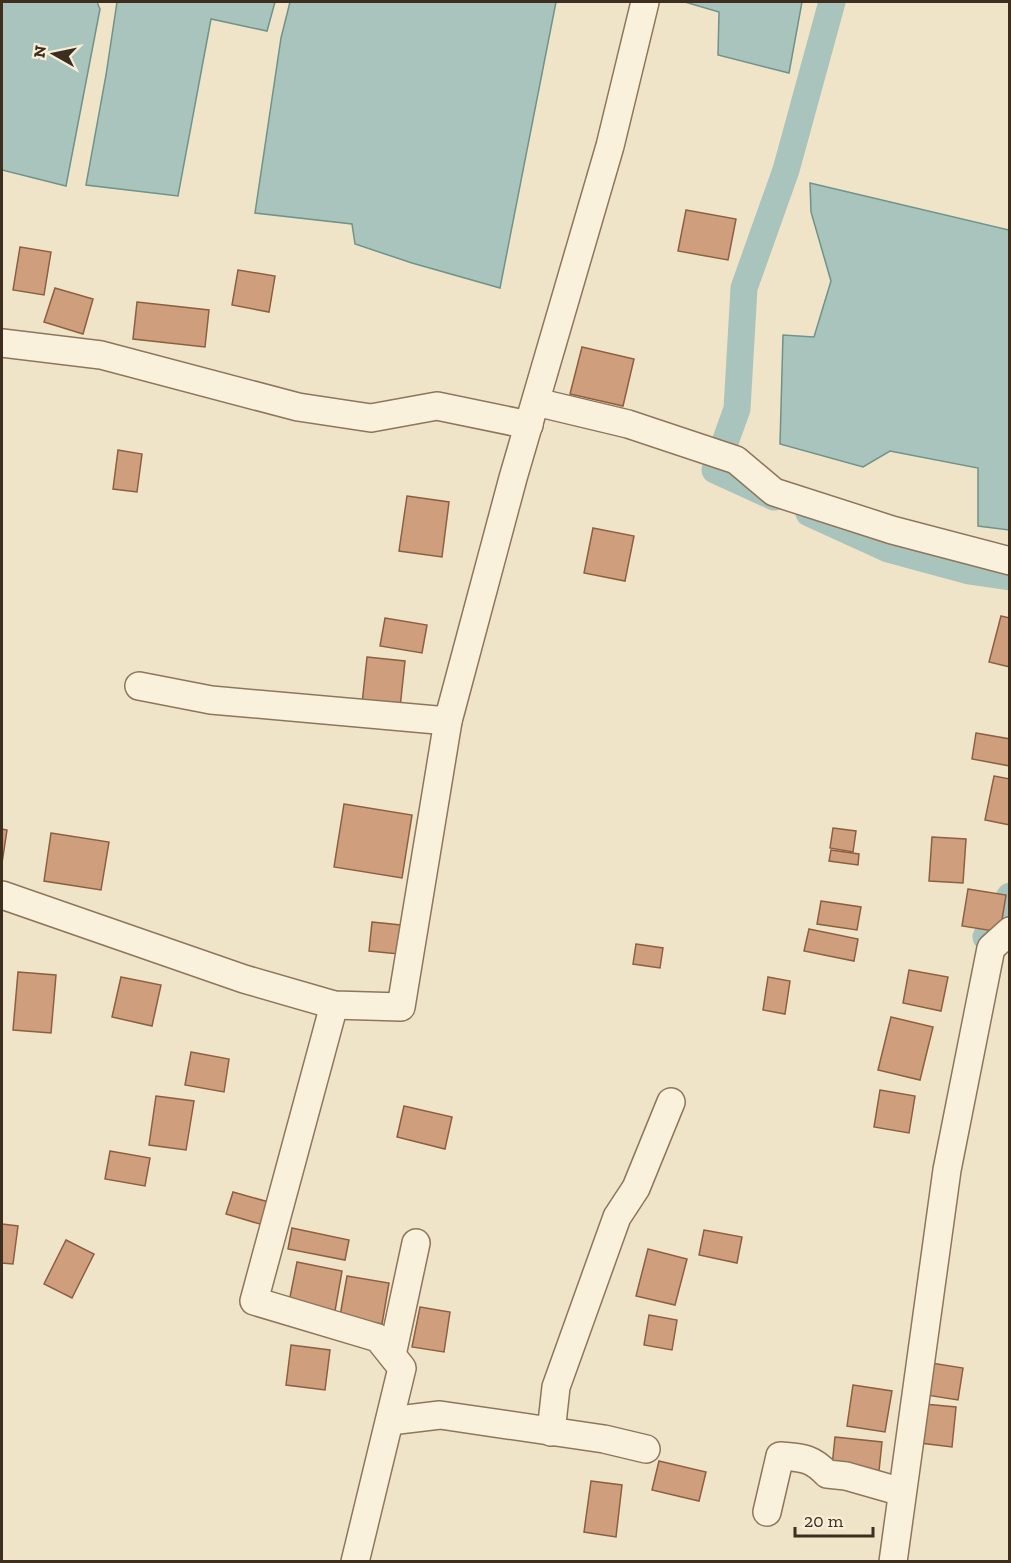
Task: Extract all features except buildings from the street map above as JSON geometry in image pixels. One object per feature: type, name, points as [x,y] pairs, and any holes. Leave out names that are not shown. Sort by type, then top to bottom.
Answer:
[{"type":"street","points":[[2,895],[244,979],[334,1005],[401,1007],[448,721],[513,478],[610,146],[645,2]]},
{"type":"street","points":[[2,343],[101,356],[298,407],[371,418],[437,406],[628,424],[736,460],[774,492],[892,530],[1010,561]]},
{"type":"street","points":[[139,686],[221,701],[448,721]]},
{"type":"street","points":[[893,1562],[947,1170],[991,948],[1010,931]]},
{"type":"street","points":[[334,1005],[254,1301],[378,1338],[402,1368],[355,1562]]},
{"type":"street","points":[[551,1432],[556,1388],[613,1228],[636,1188],[671,1102]]},
{"type":"street","points":[[392,1354],[416,1243]]},
{"type":"street","points":[[390,1421],[440,1415],[604,1439],[646,1449]]},
{"type":"street","points":[[766,1512],[780,1456],[799,1457],[816,1463],[827,1474],[846,1476],[902,1492]]},
{"type":"water","points":[[2,2],[97,2],[100,9],[66,186],[2,170]]},
{"type":"water","points":[[117,2],[275,2],[267,31],[211,19],[178,196],[86,185]]},
{"type":"water","points":[[290,2],[556,2],[500,288],[355,244],[352,224],[255,213],[281,38]]},
{"type":"water","points":[[685,2],[802,2],[789,73],[718,55],[719,12]]},
{"type":"water","points":[[810,183],[1009,230],[1009,530],[978,526],[978,468],[890,451],[863,467],[780,444],[783,335],[814,337],[831,281],[811,212]]},
{"type":"waterway","points":[[774,497],[715,470],[737,409],[744,288],[786,170],[832,2]]},
{"type":"waterway","points":[[809,513],[888,549],[969,571],[1010,577]]},
{"type":"waterway","points":[[986,937],[1010,896]]}]
